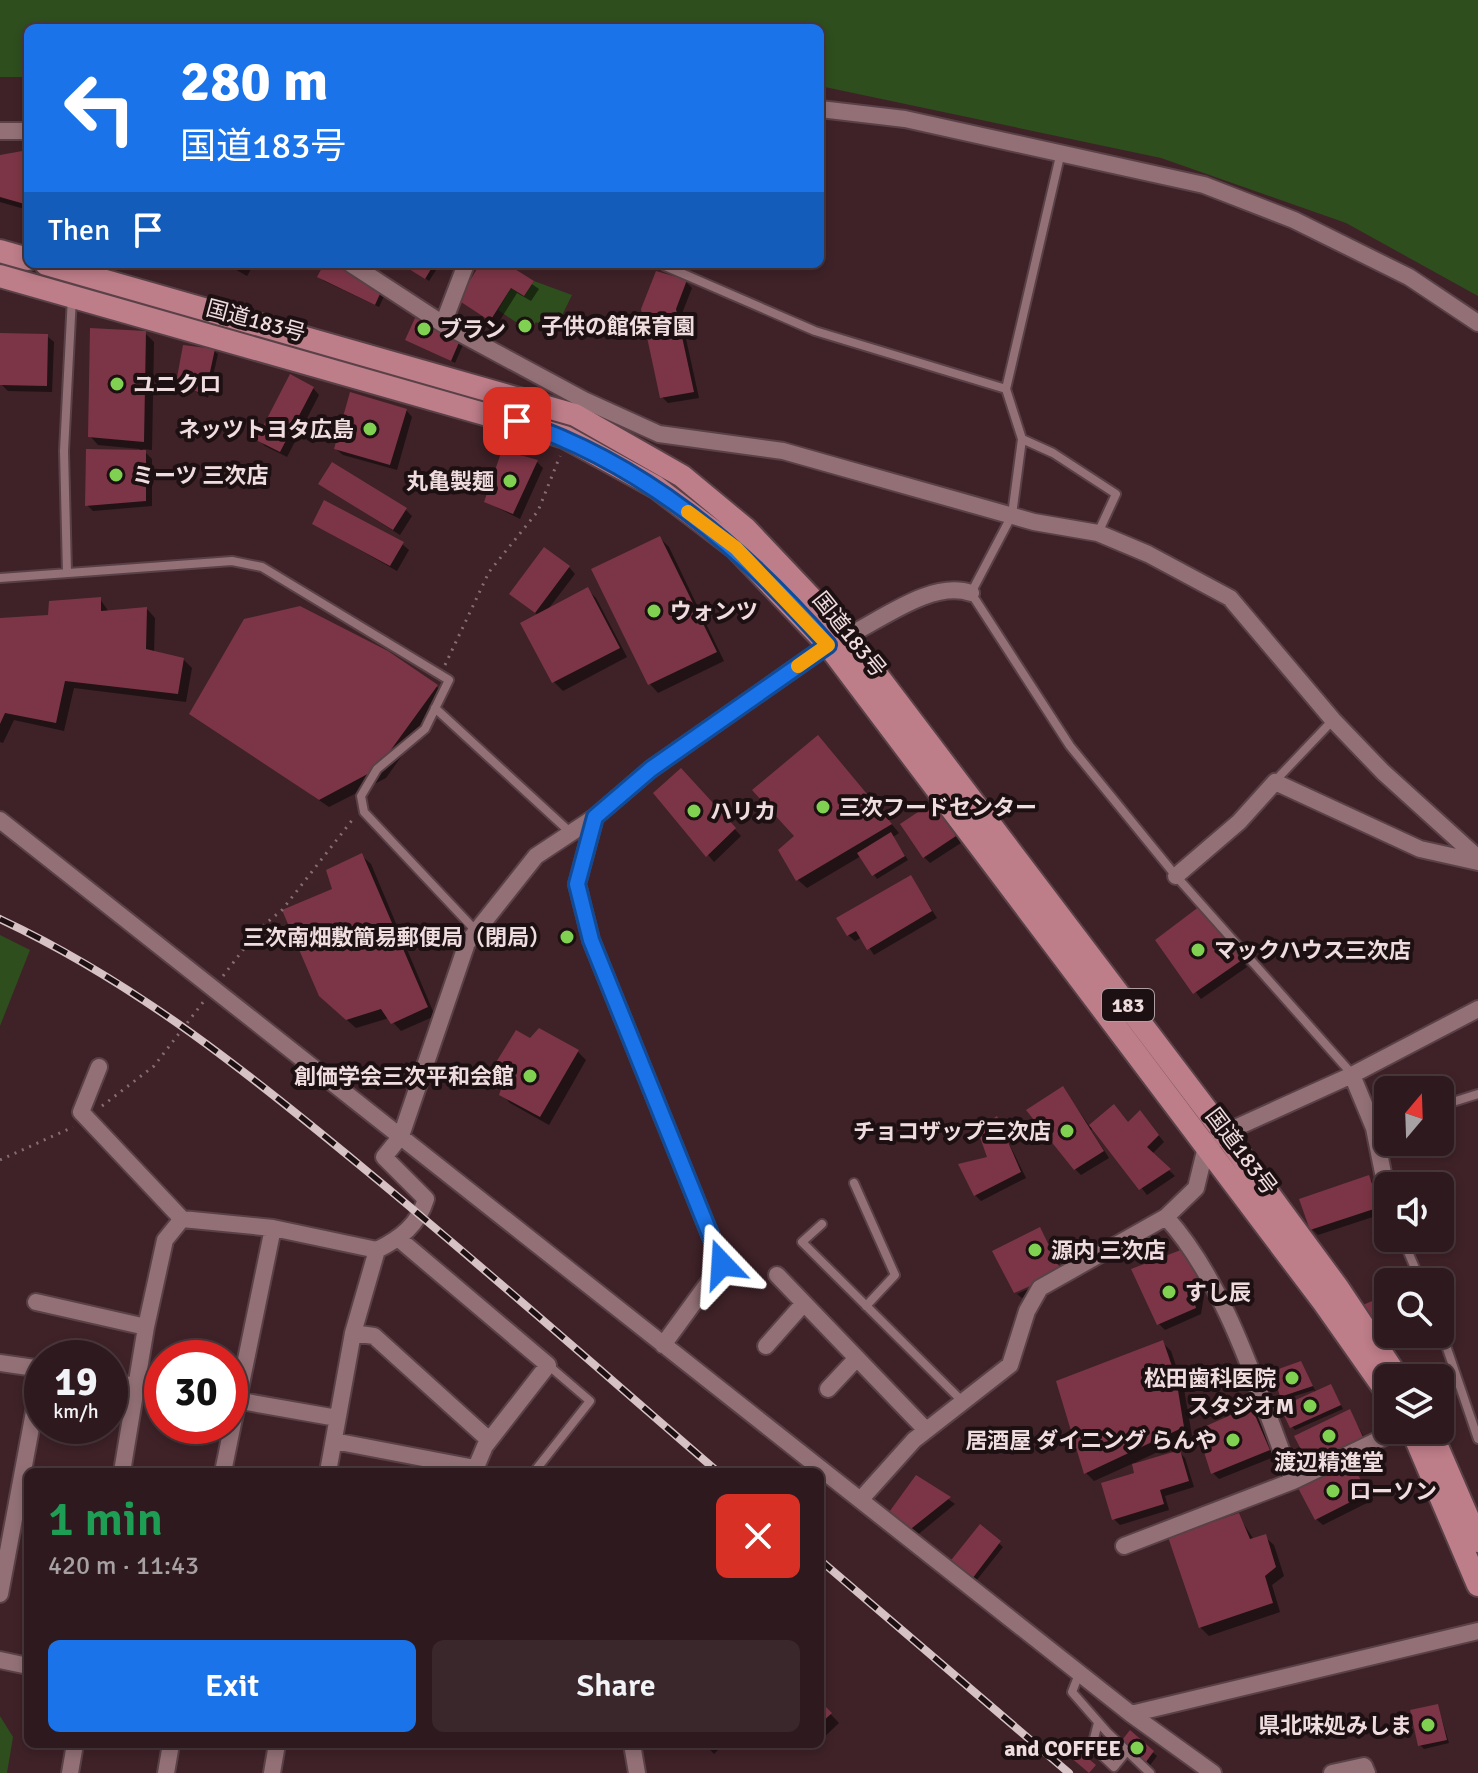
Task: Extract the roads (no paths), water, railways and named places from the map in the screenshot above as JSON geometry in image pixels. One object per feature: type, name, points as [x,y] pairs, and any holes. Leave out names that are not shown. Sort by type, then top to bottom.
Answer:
[{"type":"highway","points":[[0,251],[24,258]]},
{"type":"highway","name":"国道183号","points":[[61,268],[580,408],[703,493],[746,529],[838,641],[1215,1140],[1338,1288],[1389,1364]]},
{"type":"highway","name":"国道183号","points":[[0,276],[565,437],[656,487],[736,548],[838,641]]},
{"type":"highway","name":"国道183号","points":[[1215,1140],[1374,1373]]},
{"type":"highway","points":[[1418,1444],[1478,1585]]},
{"type":"highway","points":[[1436,1444],[1478,1541]]},
{"type":"street","points":[[824,109],[905,119],[1060,156],[1134,167],[1190,182],[1294,220],[1409,277],[1478,323]]},
{"type":"street","points":[[0,131],[24,131]]},
{"type":"street","points":[[357,268],[580,408],[659,434],[783,451],[1012,515],[1098,533],[1148,554],[1230,598],[1333,720],[1383,772],[1478,860]]},
{"type":"street","points":[[443,324],[464,268]]},
{"type":"street","points":[[565,437],[580,408]]},
{"type":"street","points":[[99,1067],[81,1112],[182,1219],[273,1228],[377,1250],[399,1239],[421,1216],[426,1199],[384,1157],[401,1136],[467,943],[536,856],[595,817],[651,769],[838,641],[927,594],[957,588],[971,593]]},
{"type":"street","points":[[1176,876],[1239,822],[1275,782],[1420,849],[1478,860]]},
{"type":"street","points":[[595,817],[577,884],[591,940],[722,1264],[663,1345]]},
{"type":"street","points":[[0,820],[823,1468]]},
{"type":"street","points":[[862,1498],[926,1430],[1010,1365],[1027,1311],[1040,1288],[1166,1217],[1196,1188],[1215,1140],[1352,1075],[1478,1009]]},
{"type":"street","points":[[1352,1075],[1374,1114]]},
{"type":"street","points":[[1166,1217],[1189,1243],[1238,1340],[1293,1481]]},
{"type":"street","points":[[123,1468],[146,1327],[165,1240],[182,1219]]},
{"type":"street","points":[[248,1340],[273,1228]]},
{"type":"street","points":[[399,1239],[548,1365],[489,1440],[475,1468]]},
{"type":"street","points":[[329,1468],[353,1333],[377,1250]]},
{"type":"street","points":[[777,1275],[926,1430]]},
{"type":"street","points":[[36,1302],[146,1327]]},
{"type":"street","points":[[766,1346],[804,1303]]},
{"type":"street","points":[[353,1333],[374,1336],[489,1440]]},
{"type":"street","points":[[828,1389],[857,1358]]},
{"type":"street","points":[[0,1363],[42,1369],[0,1594]]},
{"type":"street","points":[[128,1385],[144,1388]]},
{"type":"street","points":[[248,1402],[337,1418]]},
{"type":"street","points":[[334,1441],[464,1468]]},
{"type":"street","points":[[1124,1546],[1293,1481],[1374,1442]]},
{"type":"street","points":[[224,1468],[227,1444]]},
{"type":"street","points":[[824,1469],[1131,1714],[1213,1773]]},
{"type":"street","points":[[1131,1714],[1478,1631]]},
{"type":"street","points":[[0,1660],[24,1665]]},
{"type":"street","points":[[70,1773],[74,1748]]},
{"type":"street","points":[[166,1773],[170,1748]]},
{"type":"street","points":[[272,1773],[276,1748]]},
{"type":"street","points":[[633,1748],[637,1773]]},
{"type":"street","points":[[1332,1773],[1364,1766],[1367,1773]]},
{"type":"lane","points":[[1060,156],[1006,389],[1022,439],[1012,515],[971,593],[1070,746],[1176,876],[1352,1075]]},
{"type":"lane","points":[[670,268],[815,331],[1006,389]]},
{"type":"lane","points":[[67,572],[64,451],[72,296]]},
{"type":"lane","points":[[1022,439],[1053,453],[1116,494],[1098,533]]},
{"type":"lane","points":[[0,578],[232,561],[262,567],[449,680],[425,729],[377,769],[361,796],[364,812],[477,933]]},
{"type":"lane","points":[[435,708],[571,833]]},
{"type":"lane","points":[[1275,782],[1333,720]]},
{"type":"lane","points":[[1454,1102],[1478,1094]]},
{"type":"lane","points":[[854,1183],[895,1275],[866,1306]]},
{"type":"lane","points":[[822,1224],[802,1242],[962,1401]]},
{"type":"lane","points":[[1447,1348],[1478,1439]]},
{"type":"lane","points":[[537,1468],[590,1401],[548,1365]]},
{"type":"lane","points":[[1079,1673],[1072,1692],[1098,1723],[1150,1773]]},
{"type":"lane","points":[[1098,1723],[1092,1746],[1109,1765],[1114,1767],[1127,1751]]},
{"type":"railway","points":[[0,919],[99,972],[237,1067],[412,1209],[713,1468]]},
{"type":"railway","points":[[824,1563],[1069,1773]]},
{"type":"place","name":"子供の館保育園","points":[[525,326]]},
{"type":"place","name":"ブラン","points":[[424,329]]},
{"type":"place","name":"ユニクロ","points":[[117,384]]},
{"type":"place","name":"ネッツトヨタ広島","points":[[370,429]]},
{"type":"place","name":"ミーツ 三次店","points":[[116,475]]},
{"type":"place","name":"丸亀製麺","points":[[510,481]]},
{"type":"place","name":"ウォンツ","points":[[654,611]]},
{"type":"place","name":"三次フードセンター","points":[[823,807]]},
{"type":"place","name":"ハリカ","points":[[694,811]]},
{"type":"place","name":"三次南畑敷簡易郵便局（閉局）","points":[[567,937]]},
{"type":"place","name":"マックハウス三次店","points":[[1198,950]]},
{"type":"place","name":"創価学会三次平和会館","points":[[530,1076]]},
{"type":"place","name":"チョコザップ三次店","points":[[1067,1131]]},
{"type":"place","name":"源内 三次店","points":[[1035,1250]]},
{"type":"place","name":"すし辰","points":[[1169,1292]]},
{"type":"place","name":"松田歯科医院","points":[[1292,1378]]},
{"type":"place","name":"スタジオM","points":[[1310,1406]]},
{"type":"place","name":"渡辺精進堂","points":[[1329,1436]]},
{"type":"place","name":"居酒屋 ダイニング らんや","points":[[1233,1440]]},
{"type":"place","name":"ローソン","points":[[1333,1491]]},
{"type":"place","name":"県北味処みしま","points":[[1428,1725]]},
{"type":"place","name":"and COFFEE","points":[[1137,1748]]}]
